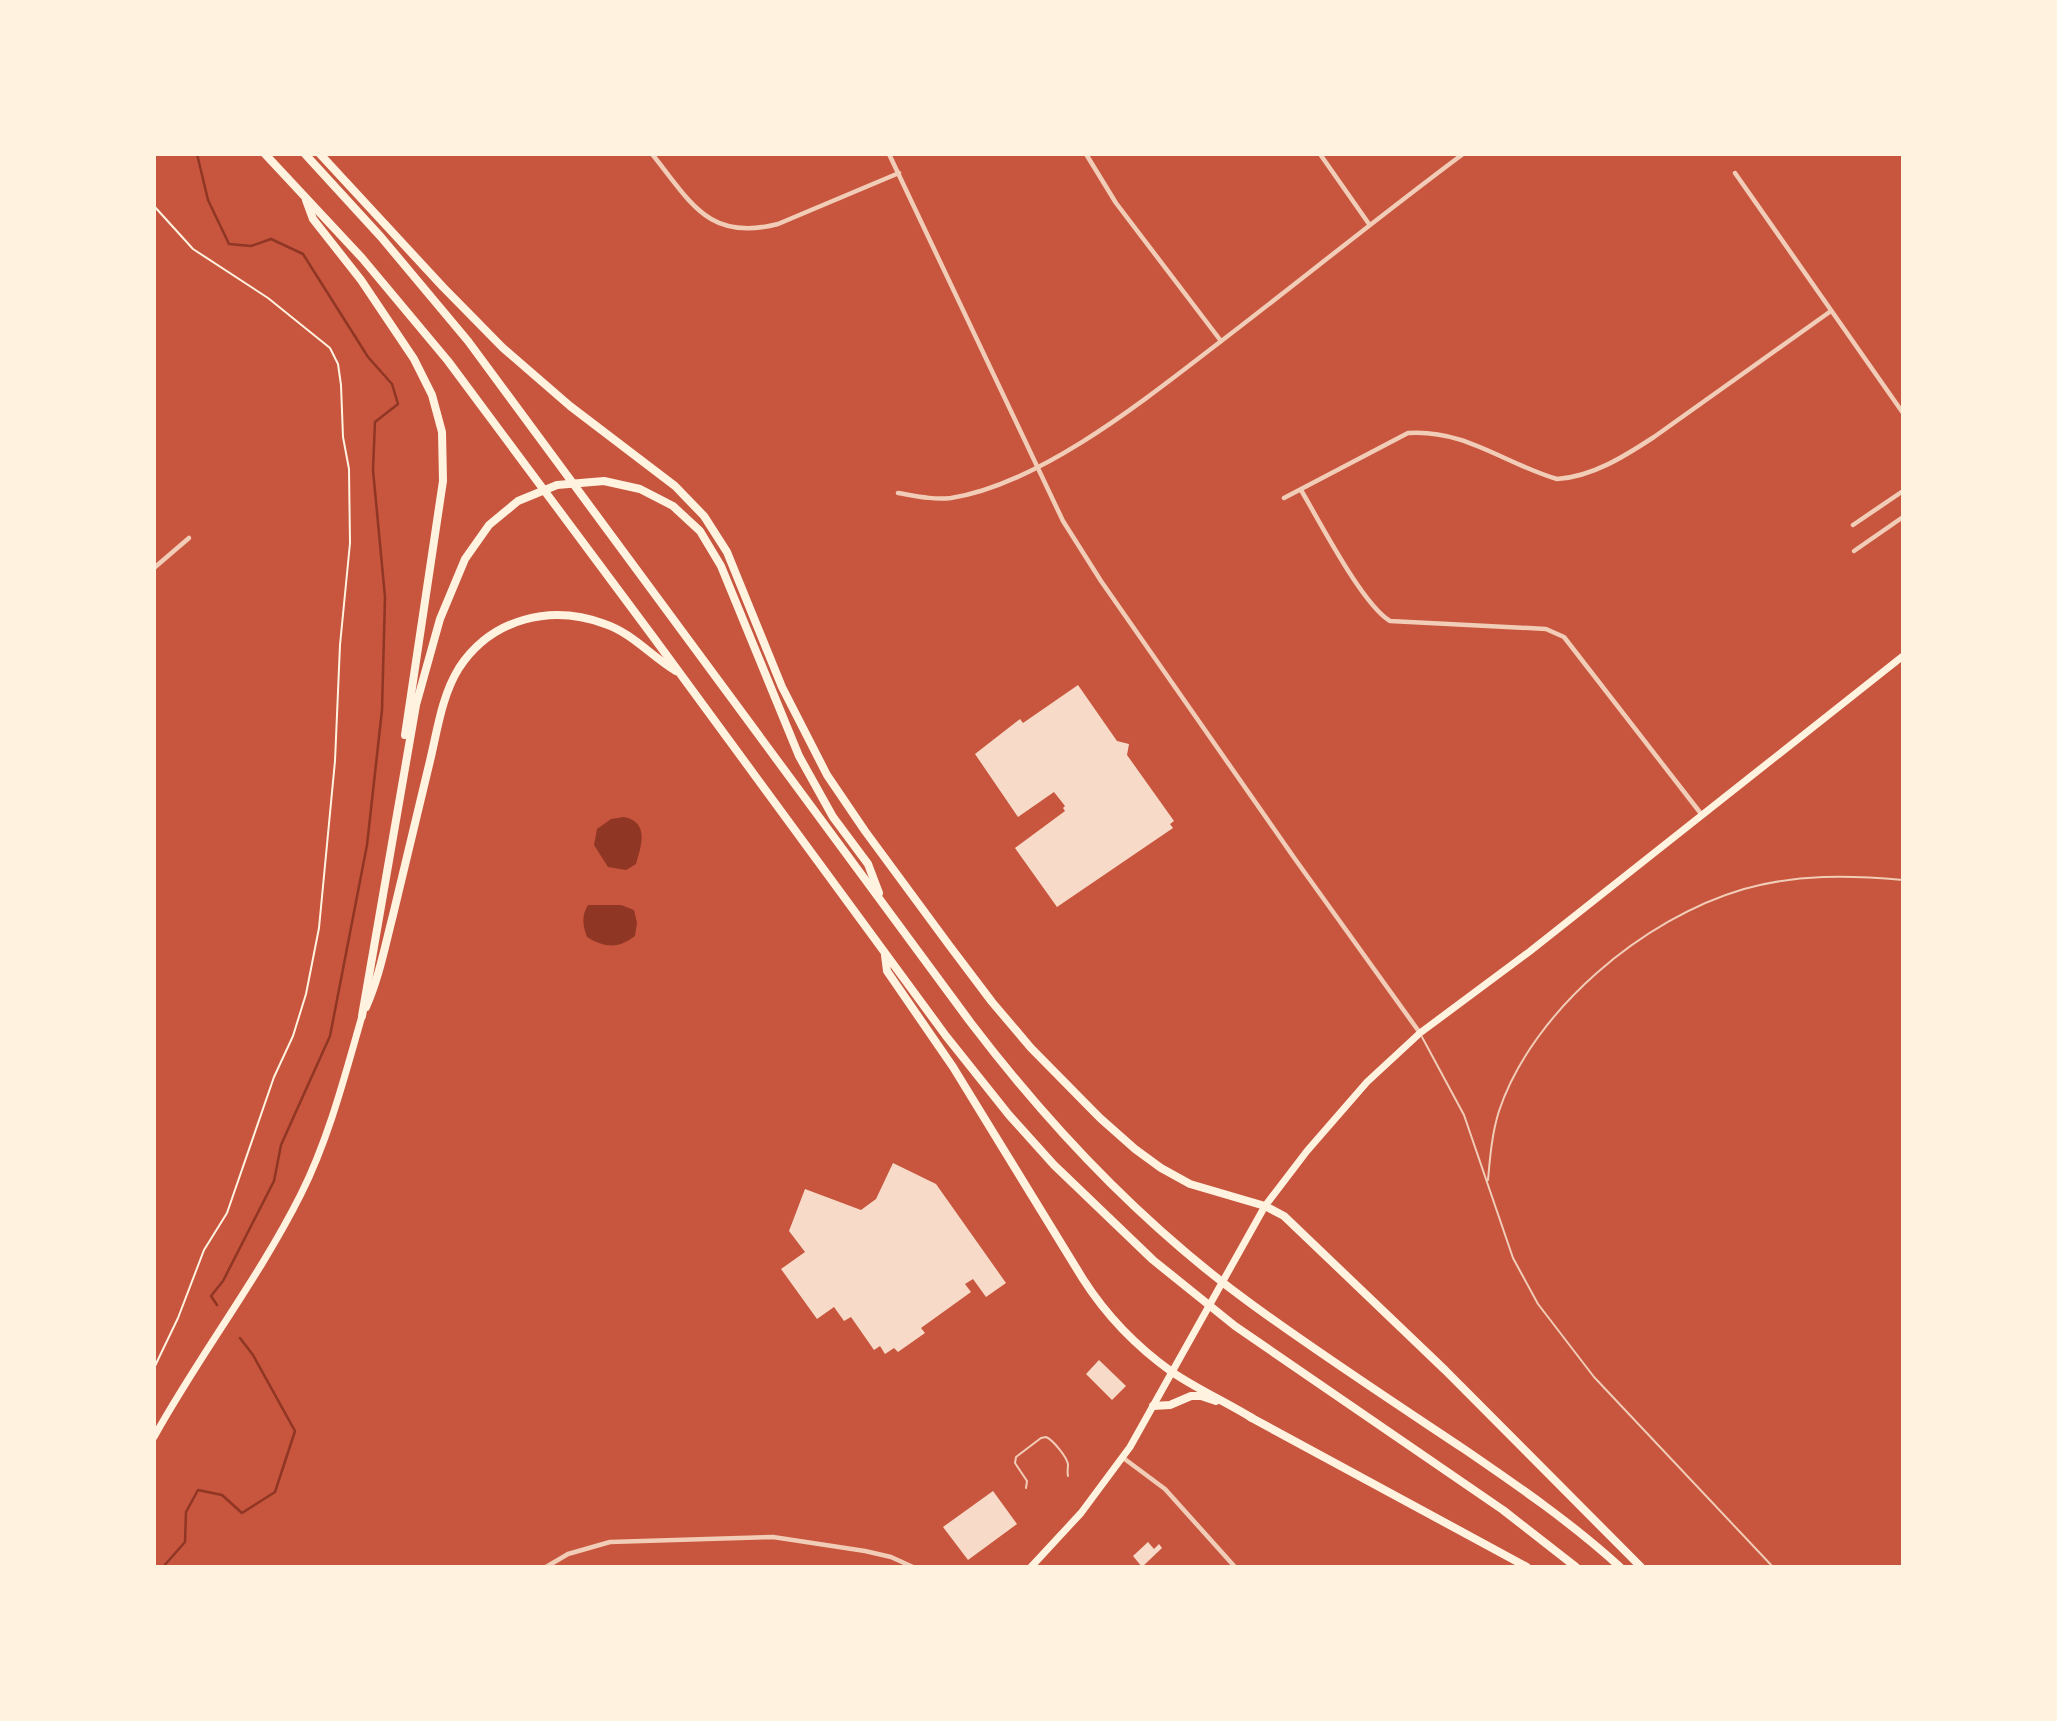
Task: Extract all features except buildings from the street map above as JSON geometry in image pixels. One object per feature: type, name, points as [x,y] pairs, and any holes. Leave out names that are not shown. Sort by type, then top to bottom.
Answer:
[{"type":"highway","points":[[265,154],[370,266],[427,335],[967,1063],[1032,1141],[1102,1213],[1183,1285],[1235,1326],[1503,1510],[1576,1567]]},
{"type":"highway","points":[[304,154],[425,289],[489,368],[978,1032],[1042,1110],[1103,1176],[1197,1261],[1247,1301],[1528,1493],[1620,1567]]},
{"type":"highway","points":[[320,154],[486,332],[552,391],[676,486],[704,516],[731,560],[782,687],[811,747],[832,782],[870,839],[971,974],[1031,1048],[1100,1118],[1151,1162],[1200,1188],[1265,1206],[1284,1216],[1417,1343],[1641,1567]]},
{"type":"highway","points":[[304,194],[313,219],[361,280],[419,368],[435,403],[442,432],[443,481],[398,797]]},
{"type":"highway","points":[[362,1016],[398,797],[427,660],[447,600],[471,549],[503,512],[533,493],[576,482],[614,482],[640,489],[665,501],[688,518],[709,544],[733,595],[799,756],[833,817],[868,864],[883,905]]},
{"type":"highway","points":[[154,1437],[302,1192],[374,985],[441,715],[454,679],[471,653],[493,634],[518,621],[536,616],[564,615],[589,619],[618,629],[681,674]]},
{"type":"highway","points":[[1031,1567],[1070,1527],[1122,1457],[1173,1372],[1265,1206],[1346,1105],[1420,1032],[1529,952],[1903,656]]},
{"type":"highway","points":[[885,952],[887,971],[953,1068],[1090,1290],[1126,1332],[1173,1372],[1252,1418],[1527,1567]]},
{"type":"highway","points":[[1153,1406],[1170,1405],[1185,1397],[1201,1396],[1252,1418]]},
{"type":"street","points":[[652,154],[702,212],[723,226],[739,229],[758,229],[778,223],[899,173]]},
{"type":"street","points":[[889,154],[1063,521],[1101,581],[1295,859],[1420,1032]]},
{"type":"street","points":[[1086,154],[1116,203],[1221,341]]},
{"type":"street","points":[[1320,154],[1369,224]]},
{"type":"street","points":[[898,492],[928,498],[952,498],[982,490],[1036,468],[1088,437],[1170,381],[1369,224],[1463,154]]},
{"type":"street","points":[[1735,173],[1903,413]]},
{"type":"street","points":[[1284,498],[1391,441],[1417,432],[1446,435],[1471,442],[1556,479],[1593,471],[1632,452],[1831,312]]},
{"type":"street","points":[[1301,490],[1362,591],[1380,615],[1391,621],[1546,629],[1564,637],[1702,815]]},
{"type":"street","points":[[1853,525],[1903,491]]},
{"type":"street","points":[[1854,551],[1903,517]]},
{"type":"street","points":[[154,568],[189,538]]},
{"type":"street","points":[[1122,1457],[1165,1489],[1234,1567]]},
{"type":"street","points":[[547,1567],[568,1554],[610,1542],[773,1537],[865,1551],[891,1557],[913,1567]]},
{"type":"lane","points":[[1488,1181],[1491,1147],[1499,1113],[1517,1071],[1532,1048],[1577,993],[1640,939],[1692,908],[1765,884],[1839,875],[1903,880]]},
{"type":"lane","points":[[1420,1032],[1464,1115],[1513,1258],[1534,1298],[1594,1377],[1773,1567]]},
{"type":"lane","points":[[1026,1488],[1027,1481],[1015,1463],[1016,1457],[1041,1438],[1051,1439],[1068,1464],[1068,1476]]},
{"type":"path","points":[[154,206],[193,249],[268,298],[330,348],[338,364],[341,385],[343,437],[349,469],[351,543],[340,645],[335,761],[319,928],[306,994],[227,1213],[204,1250],[178,1318],[154,1368]]},
{"type":"shaded area","points":[[624,817],[638,824],[642,836],[636,864],[626,870],[608,867],[594,845],[597,829],[611,819]]},
{"type":"shaded area","points":[[588,905],[621,905],[634,910],[637,923],[635,936],[611,946],[587,937],[583,921]]},
{"type":"waterway","points":[[197,154],[208,200],[229,244],[251,246],[271,239],[303,254],[368,357],[392,384],[398,404],[375,422],[373,470],[385,597],[382,710],[367,845],[330,1036],[281,1145],[274,1181],[223,1281],[211,1296],[217,1305]]},
{"type":"waterway","points":[[163,1567],[185,1542],[186,1512],[198,1490],[222,1495],[242,1513],[275,1492],[295,1431],[253,1355],[240,1338]]}]
